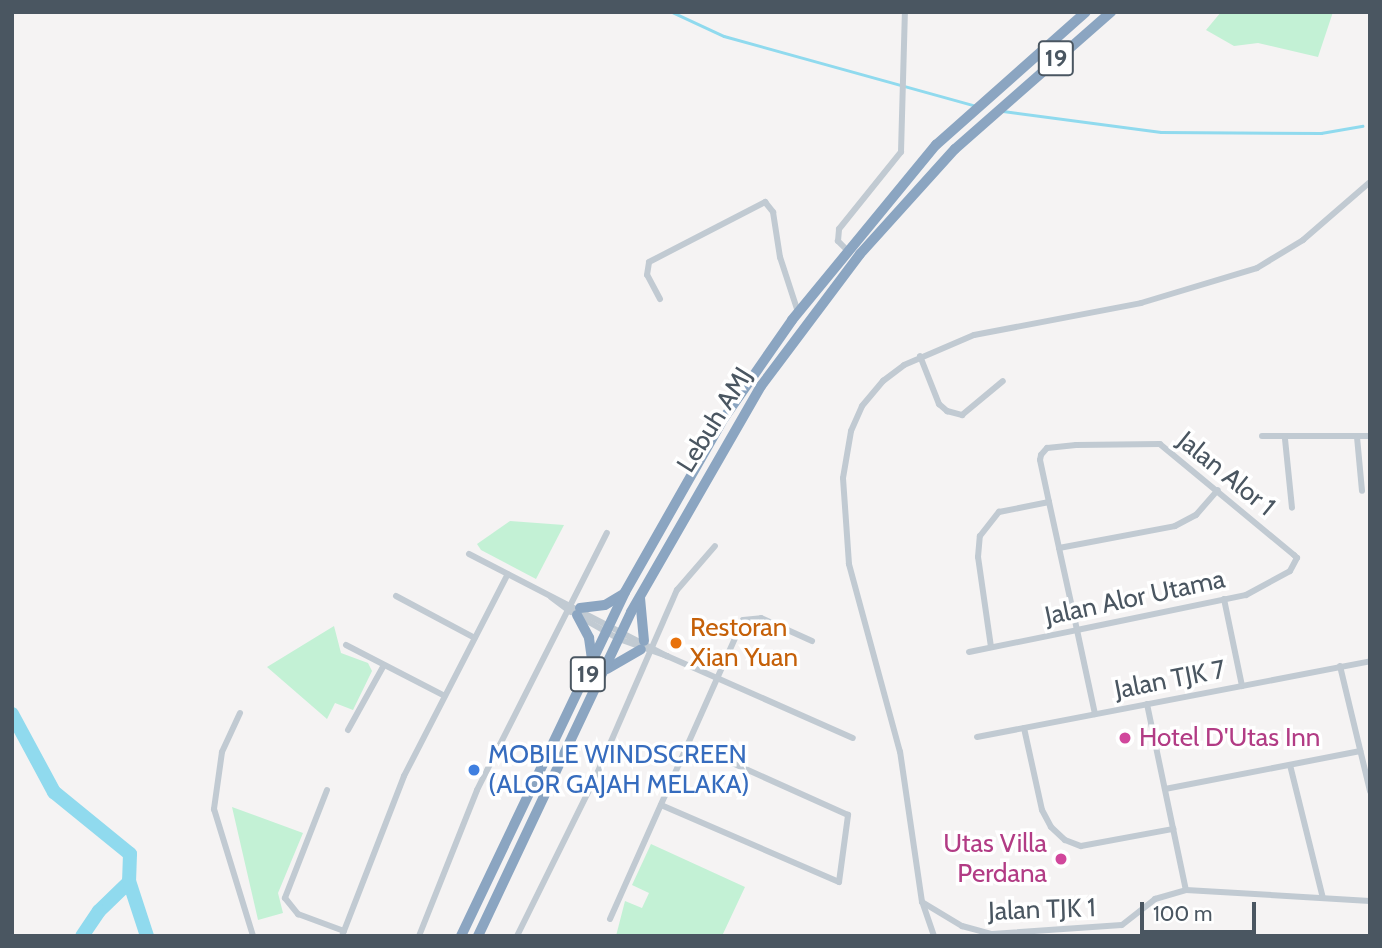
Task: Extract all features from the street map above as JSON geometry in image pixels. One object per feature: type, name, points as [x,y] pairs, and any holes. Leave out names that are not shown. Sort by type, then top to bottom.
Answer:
[{"type":"highway","name":"Lebuh AMJ","points":[[461,936],[625,592],[711,438],[798,312],[936,145],[1086,12]]},
{"type":"highway","name":"Lebuh AMJ","points":[[478,936],[640,596],[724,445],[802,329],[900,209],[981,124],[1111,12]]},
{"type":"highway","points":[[592,666],[589,638],[574,609],[605,605],[625,592]]},
{"type":"highway","points":[[604,671],[647,647],[640,596]]},
{"type":"street","points":[[847,250],[838,241],[839,229],[901,152],[905,12]]},
{"type":"street","points":[[934,936],[922,902],[905,776],[849,564],[843,497],[847,447],[862,406],[883,381],[920,356],[1002,326],[1141,303],[1241,275],[1303,240],[1370,182]]},
{"type":"street","points":[[660,299],[647,275],[649,262],[765,202],[773,212],[780,257],[798,312]]},
{"type":"street","points":[[920,356],[939,404],[947,411],[962,415],[1003,381]]},
{"type":"street","points":[[1262,436],[1286,439],[1370,436]]},
{"type":"street","points":[[1357,437],[1362,491]]},
{"type":"street","points":[[1286,439],[1292,508]]},
{"type":"street","name":"Jalan Alor 1","points":[[1049,502],[1041,455],[1047,448],[1160,444],[1297,558]]},
{"type":"street","points":[[1059,548],[1175,526],[1196,515],[1218,490]]},
{"type":"street","points":[[991,647],[978,557],[980,536],[999,512],[1049,502],[1095,714]]},
{"type":"street","points":[[419,936],[477,790],[574,609],[607,533]]},
{"type":"street","points":[[517,936],[542,891],[647,647],[677,590],[715,546]]},
{"type":"street","points":[[469,554],[621,635],[853,738]]},
{"type":"street","name":"Jalan Alor Utama","points":[[969,652],[1224,600],[1268,585],[1290,571],[1297,558]]},
{"type":"street","points":[[327,790],[285,898],[298,914],[343,934],[404,776],[508,574]]},
{"type":"street","points":[[397,596],[475,638]]},
{"type":"street","points":[[1224,600],[1242,685]]},
{"type":"street","points":[[610,919],[743,620],[761,618],[812,641]]},
{"type":"street","points":[[346,645],[445,696]]},
{"type":"street","name":"Jalan TJK 7","points":[[977,737],[1370,661]]},
{"type":"street","points":[[348,730],[384,664]]},
{"type":"street","points":[[1340,666],[1370,791]]},
{"type":"street","points":[[1147,704],[1186,890]]},
{"type":"street","points":[[240,713],[222,752],[214,809],[253,936]]},
{"type":"street","points":[[1024,728],[1042,810],[1051,827],[1065,839],[1081,846],[1174,829]]},
{"type":"street","points":[[661,805],[839,882],[848,815],[688,743]]},
{"type":"street","points":[[1165,789],[1360,751]]},
{"type":"street","points":[[1290,765],[1323,898]]},
{"type":"street","name":"Jalan TJK 1","points":[[922,902],[977,931],[1009,934],[1122,925],[1155,899],[1186,890],[1370,901]]},
{"type":"green space","points":[[1221,12],[1333,12],[1318,57],[1258,43],[1234,46],[1206,30]]},
{"type":"green space","points":[[510,521],[564,525],[536,579],[481,550],[477,544]]},
{"type":"green space","points":[[334,626],[341,653],[368,663],[372,671],[353,710],[335,703],[327,719],[267,667]]},
{"type":"green space","points":[[232,807],[303,833],[278,893],[283,913],[258,920]]},
{"type":"green space","points":[[651,844],[745,887],[722,936],[616,936],[625,901],[642,908],[649,893],[632,885]]},
{"type":"waterway","points":[[672,12],[724,36],[976,106]]},
{"type":"waterway","points":[[1003,111],[1161,132],[1321,133],[1362,126]]},
{"type":"waterway","points":[[12,714],[54,792],[130,854],[129,882],[99,911],[82,936]]},
{"type":"waterway","points":[[129,881],[147,936]]},
{"type":"place","name":"Restoran Xian Yuan","points":[[676,643]]},
{"type":"place","name":"Hotel D'Utas Inn","points":[[1125,738]]},
{"type":"place","name":"MOBILE WINDSCREEN (ALOR GAJAH MELAKA)","points":[[474,770]]},
{"type":"place","name":"Utas Villa Perdana","points":[[1061,859]]}]
